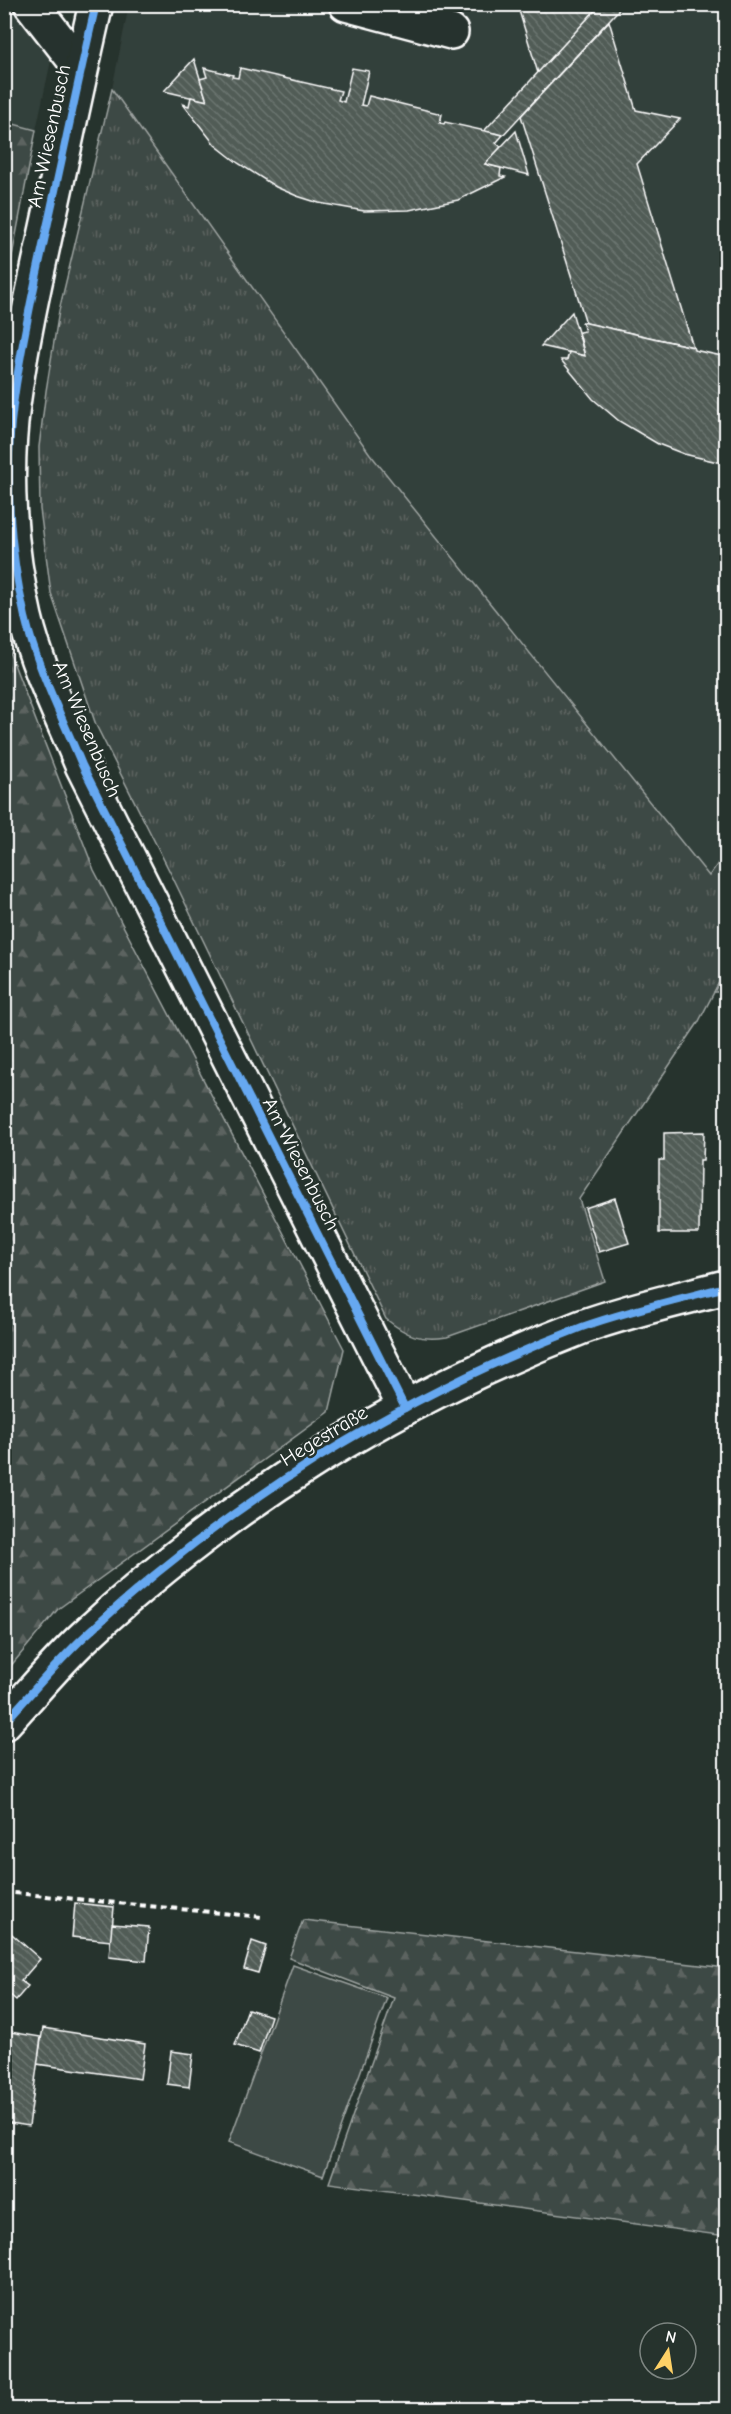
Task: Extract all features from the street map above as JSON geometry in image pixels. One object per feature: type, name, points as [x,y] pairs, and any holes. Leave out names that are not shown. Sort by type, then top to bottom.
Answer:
[{"type":"street","points":[[31,4],[81,67]]},
{"type":"street","name":"Am Wiesenbusch","points":[[96,4],[38,271],[13,405],[9,452],[9,506],[17,574],[26,619],[44,672],[82,765],[405,1408]]},
{"type":"street","points":[[346,4],[451,32]]},
{"type":"street","name":"Hegestraße","points":[[4,1723],[83,1638],[144,1583],[228,1516],[315,1459],[405,1408],[517,1354],[585,1327],[652,1306],[726,1287]]},
{"type":"path","points":[[4,1892],[262,1917]]},
{"type":"shaded area","points":[[5,5],[63,5],[36,130],[6,122],[5,126]]},
{"type":"shaded area","points":[[129,5],[726,5],[726,852],[709,877],[370,454],[112,89]]},
{"type":"green space","points":[[112,89],[370,454],[709,876],[726,852],[726,969],[698,1023],[579,1199],[605,1281],[447,1337],[414,1336],[386,1319],[173,878],[96,725],[51,593],[40,509],[39,447],[59,311]]},
{"type":"green space","points":[[6,122],[36,130],[5,293],[4,126]]},
{"type":"green space","points":[[5,641],[94,870],[344,1349],[329,1412],[58,1609],[5,1673]]},
{"type":"green space","points":[[726,969],[726,992],[714,992]]},
{"type":"green space","points":[[303,1920],[726,1968],[726,2236],[329,2183],[394,1998],[289,1958]]},
{"type":"green space","points":[[293,1965],[387,1998],[323,2176],[229,2142]]},
{"type":"building","points":[[517,4],[601,4],[538,73]]},
{"type":"building","points":[[601,4],[624,4],[503,135],[484,131]]},
{"type":"building","points":[[609,21],[636,110],[680,119],[637,164],[693,347],[586,323],[521,116]]},
{"type":"building","points":[[194,59],[207,101],[164,91]]},
{"type":"building","points":[[204,68],[238,78],[240,68],[341,91],[338,100],[344,102],[352,68],[369,71],[361,105],[366,106],[369,96],[442,114],[440,123],[445,122],[503,135],[496,143],[501,147],[485,164],[501,168],[500,176],[505,177],[458,200],[409,210],[364,211],[319,203],[297,196],[276,187],[215,145],[183,104],[189,106],[191,97],[207,101],[200,79],[207,77]]},
{"type":"building","points":[[516,131],[529,175],[485,164]]},
{"type":"building","points":[[572,312],[585,356],[541,346]]},
{"type":"building","points":[[582,322],[693,347],[694,350],[722,356],[726,340],[726,464],[684,454],[658,444],[619,421],[593,399],[561,360],[567,360],[569,352],[585,356],[579,332],[585,331]]},
{"type":"building","points":[[704,1132],[703,1160],[700,1160],[699,1233],[659,1233],[659,1160],[664,1160],[664,1133]]},
{"type":"building","points":[[615,1198],[629,1243],[599,1252],[585,1208]]},
{"type":"building","points":[[75,1903],[114,1907],[111,1941],[72,1937]]},
{"type":"building","points":[[112,1924],[149,1927],[146,1961],[109,1957]]},
{"type":"building","points":[[4,1927],[40,1959],[21,1981],[28,1986],[16,2000],[9,1994],[6,1998],[4,1996]]},
{"type":"building","points":[[252,1941],[266,1946],[258,1973],[244,1969]]},
{"type":"building","points":[[248,2009],[271,2016],[259,2053],[235,2045]]},
{"type":"building","points":[[43,2028],[145,2044],[140,2079],[37,2064]]},
{"type":"building","points":[[4,2031],[41,2037],[29,2126],[4,2122]]},
{"type":"building","points":[[171,2051],[193,2054],[189,2087],[167,2084]]},
{"type":"cycle path","points":[[96,4],[35,282],[13,405],[9,458],[10,511],[15,565],[25,617],[43,674],[82,765],[405,1408]]},
{"type":"cycle path","points":[[4,1723],[74,1646],[140,1587],[197,1541],[318,1458],[382,1420],[514,1355],[600,1321],[726,1287]]}]
